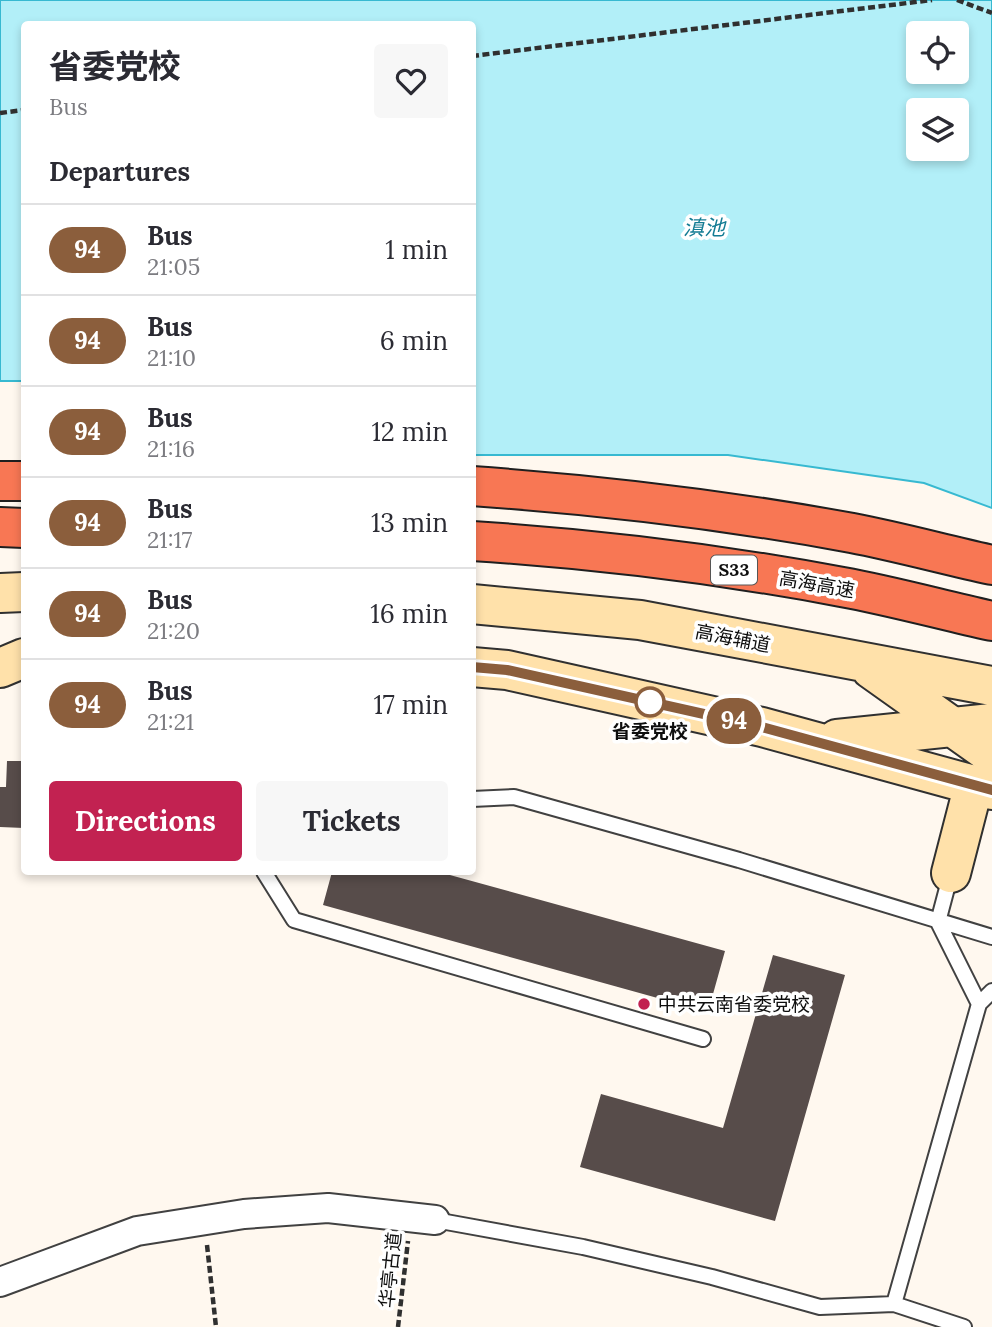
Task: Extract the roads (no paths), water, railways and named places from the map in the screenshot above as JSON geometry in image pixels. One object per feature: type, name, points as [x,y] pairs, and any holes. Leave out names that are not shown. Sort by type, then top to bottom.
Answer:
[{"type":"highway","points":[[0,481],[21,481]]},
{"type":"highway","points":[[476,486],[545,491],[717,512],[853,533],[992,565]]},
{"type":"highway","points":[[0,527],[21,528]]},
{"type":"highway","name":"高海高速","points":[[476,541],[565,548],[816,583],[992,621]]},
{"type":"main road","points":[[0,593],[21,592]]},
{"type":"main road","name":"高海辅道","points":[[476,604],[640,620],[992,686]]},
{"type":"main road","points":[[0,668],[21,659]]},
{"type":"main road","points":[[859,661],[953,727],[986,776]]},
{"type":"main road","points":[[476,667],[507,670],[814,741],[986,776]]},
{"type":"main road","points":[[814,741],[992,723]]},
{"type":"main road","points":[[951,873],[986,776]]},
{"type":"street","points":[[0,1282],[137,1231],[244,1214],[328,1208],[423,1218]]},
{"type":"lane","points":[[476,799],[514,797],[739,860],[992,937]]},
{"type":"lane","points":[[951,873],[937,922],[979,1003]]},
{"type":"lane","points":[[266,875],[294,920],[703,1039]]},
{"type":"lane","points":[[894,1304],[979,1003],[992,991]]},
{"type":"lane","points":[[423,1218],[583,1247],[712,1277],[820,1307],[894,1304],[964,1327]]},
{"type":"water","name":"滇池","points":[[0,0],[992,0],[992,508],[924,483],[728,455],[476,455],[476,21],[21,21],[21,381],[0,381]]},
{"type":"place","name":"省委党校","points":[[650,702]]},
{"type":"place","name":"中共云南省委党校","points":[[644,1004]]}]
